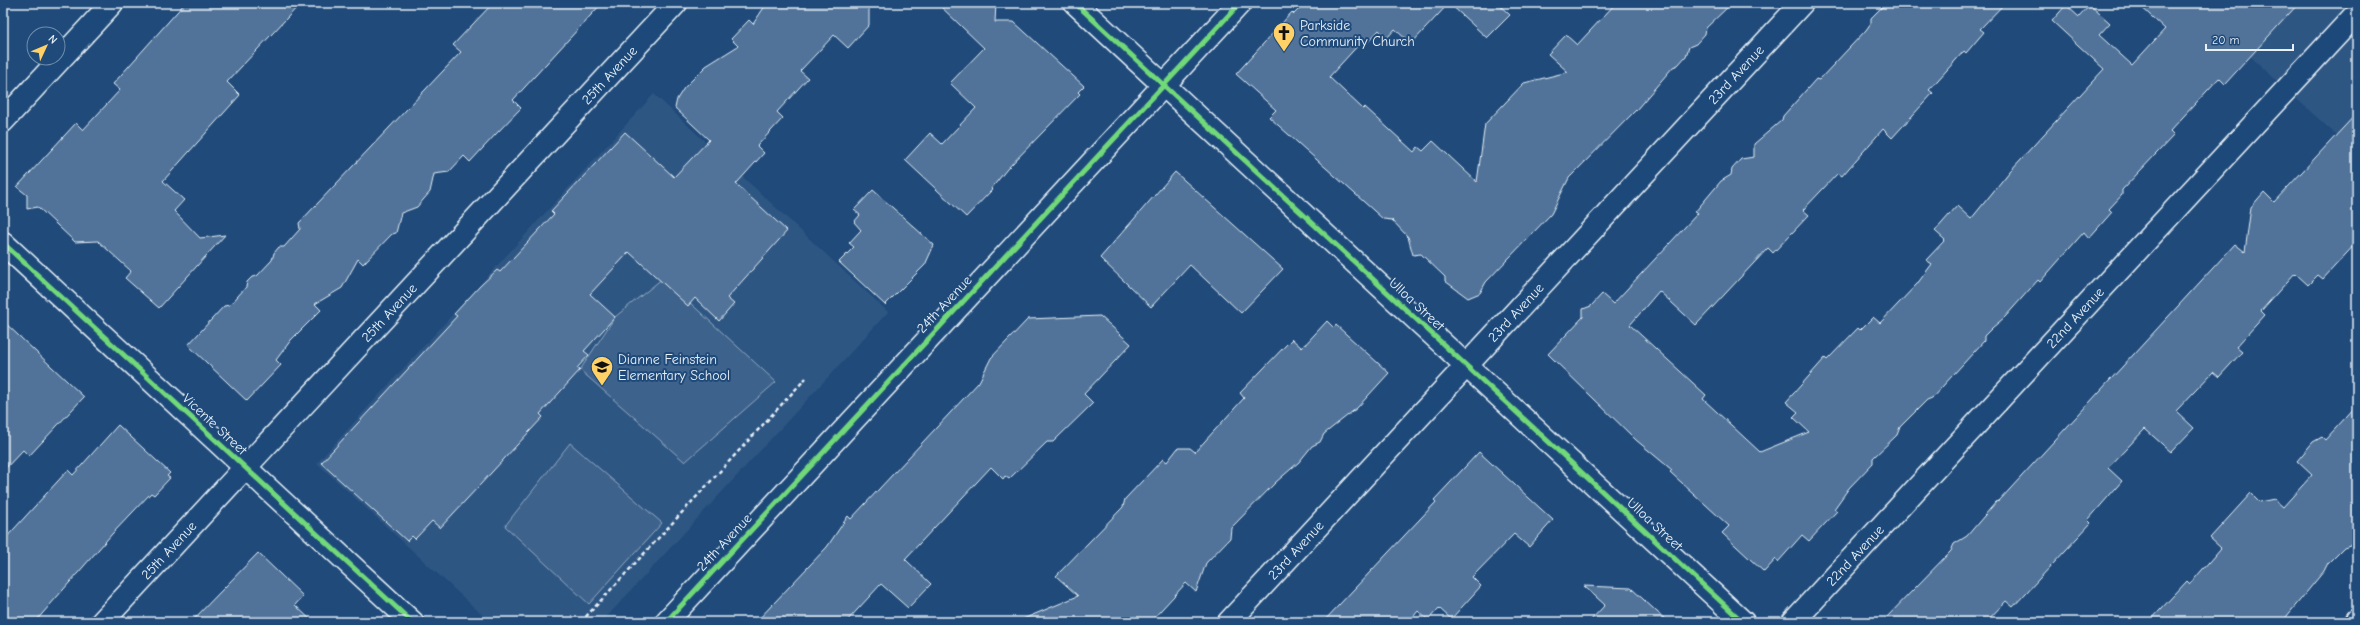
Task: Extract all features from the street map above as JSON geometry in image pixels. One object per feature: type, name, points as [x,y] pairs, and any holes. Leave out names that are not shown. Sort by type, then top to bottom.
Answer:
[{"type":"street","points":[[3,120],[112,3]]},
{"type":"street","name":"25th Avenue","points":[[102,622],[676,3]]},
{"type":"street","name":"Ulloa Street","points":[[1075,3],[1743,622]]},
{"type":"street","name":"24th Avenue","points":[[666,622],[1240,3]]},
{"type":"street","name":"23rd Avenue","points":[[1228,622],[1802,3]]},
{"type":"street","name":"22nd Avenue","points":[[1793,622],[2357,13]]},
{"type":"street","name":"Vicente Street","points":[[3,243],[412,622]]},
{"type":"path","points":[[581,622],[806,378]]},
{"type":"shaded area","points":[[2192,3],[2357,3],[2357,154]]},
{"type":"shaded area","name":"Dianne Feinstein Elementary School","points":[[654,94],[888,312],[602,622],[490,622],[317,463]]},
{"type":"shaded area","points":[[663,278],[776,382],[685,462],[580,370],[615,317]]},
{"type":"shaded area","points":[[570,443],[662,523],[589,604],[505,526]]},
{"type":"building","points":[[185,3],[301,3],[227,82],[240,95],[163,181],[184,200],[174,211],[200,238],[225,235],[159,308],[125,278],[131,271],[98,241],[75,242],[38,207],[27,209],[27,195],[17,187],[76,123],[83,130],[120,90],[113,84]]},
{"type":"building","points":[[493,3],[602,3],[513,100],[521,108],[470,162],[464,156],[449,172],[434,174],[430,192],[417,207],[401,213],[396,233],[392,234],[363,264],[358,259],[342,288],[315,304],[321,310],[291,340],[276,360],[281,365],[247,401],[188,345],[224,306],[230,305],[246,287],[247,282],[252,277],[257,276],[272,260],[274,253],[279,247],[284,247],[300,229],[299,223],[461,52],[453,45]]},
{"type":"building","name":"Dianne Feinstein Elementary School","points":[[767,3],[869,3],[869,25],[848,48],[834,35],[800,71],[808,78],[777,112],[783,118],[757,146],[764,153],[736,184],[787,231],[727,298],[734,304],[719,321],[695,298],[688,306],[629,252],[590,294],[615,317],[584,351],[589,355],[577,368],[580,370],[540,414],[543,417],[440,528],[432,521],[415,539],[412,536],[407,541],[321,463],[457,316],[454,314],[480,286],[497,270],[500,272],[554,214],[551,211],[625,132],[674,177],[709,140],[675,108],[677,99],[684,88],[706,66],[738,46],[731,39],[749,20],[753,24]]},
{"type":"building","points":[[937,3],[996,3],[995,22],[1014,22],[1084,86],[1078,92],[1080,94],[1007,169],[991,189],[992,190],[966,217],[905,160],[930,133],[942,144],[976,108],[950,83],[984,48]]},
{"type":"building","points":[[1305,3],[1449,3],[1411,44],[1395,29],[1387,38],[1379,30],[1367,43],[1363,40],[1329,77],[1363,109],[1365,107],[1414,152],[1418,147],[1423,151],[1433,141],[1477,182],[1485,124],[1524,83],[1568,72],[1548,54],[1566,35],[1577,45],[1616,3],[1732,3],[1706,28],[1705,34],[1696,44],[1689,47],[1686,56],[1678,65],[1673,67],[1637,109],[1569,178],[1551,214],[1486,282],[1480,293],[1468,298],[1445,281],[1445,277],[1421,254],[1413,255],[1408,237],[1392,220],[1383,219],[1269,117],[1276,110],[1236,74],[1292,12],[1294,14]]},
{"type":"building","points":[[1449,3],[1497,3],[1510,15],[1487,38]]},
{"type":"building","points":[[1892,3],[2005,3],[1980,29],[1984,32],[1966,53],[1964,51],[1929,90],[1933,93],[1892,138],[1883,129],[1842,176],[1838,173],[1803,210],[1809,215],[1773,253],[1768,248],[1696,325],[1659,291],[1630,325],[1706,395],[1703,399],[1760,452],[1809,432],[1793,417],[1798,412],[1786,402],[1825,358],[1827,360],[1858,328],[1860,330],[1873,317],[1880,323],[1917,284],[1932,264],[1926,260],[1945,240],[1935,231],[1957,206],[1971,219],[2010,171],[2104,69],[2052,21],[2066,5],[2079,17],[2090,5],[2110,23],[2099,35],[2132,65],[2165,29],[2137,3],[2299,3],[2225,84],[2219,78],[2170,131],[2174,135],[2122,190],[2122,195],[2109,209],[2112,212],[2089,238],[2084,232],[2040,282],[2038,280],[2005,317],[1984,336],[1984,341],[1932,398],[1927,400],[1900,427],[1897,435],[1873,458],[1873,463],[1849,488],[1834,509],[1837,511],[1809,541],[1802,535],[1778,562],[1776,559],[1764,572],[1722,533],[1729,526],[1670,472],[1672,470],[1636,440],[1548,354],[1583,317],[1583,309],[1591,306],[1602,294],[1613,304],[1698,213],[1695,212],[1721,181],[1731,175],[1732,169],[1741,159],[1754,157],[1754,144],[1782,120],[1783,116],[1816,79],[1819,80],[1866,30],[1871,23],[1871,18],[1882,7],[1888,7]]},
{"type":"building","points":[[2357,113],[2357,242],[2323,279],[2318,275],[2308,285],[2295,273],[2261,311],[2265,315],[2236,347],[2242,352],[2219,377],[2213,372],[2176,411],[2194,428],[2171,452],[2145,429],[2108,468],[2122,481],[2088,520],[2091,523],[2013,607],[2006,601],[1986,622],[1882,622],[1951,551],[1954,544],[1967,536],[1996,502],[1999,501],[2235,244],[2245,252],[2251,207],[2264,192],[2274,202]]},
{"type":"building","points":[[1175,172],[1283,269],[1241,313],[1190,265],[1151,307],[1100,258]]},
{"type":"building","points":[[873,190],[934,245],[925,265],[885,305],[839,262],[854,247],[849,243],[861,230],[854,222],[860,215],[854,210]]},
{"type":"building","points":[[1100,316],[1131,344],[1084,394],[1093,403],[1053,442],[1047,442],[1009,479],[1005,476],[1003,479],[991,467],[905,559],[931,584],[908,608],[881,584],[846,622],[756,622],[827,547],[848,516],[851,519],[979,382],[991,358],[1028,319]]},
{"type":"building","points":[[3,321],[84,397],[29,456],[23,450],[3,471]]},
{"type":"building","points":[[1327,321],[1334,328],[1336,325],[1389,373],[1357,408],[1324,434],[1320,442],[1312,446],[1299,462],[1276,482],[1231,528],[1230,538],[1206,563],[1196,592],[1186,583],[1150,622],[1016,622],[1078,596],[1056,576],[1123,507],[1125,499],[1163,459],[1167,462],[1178,448],[1190,448],[1195,452],[1244,398],[1240,393],[1292,339],[1302,348]]},
{"type":"building","points":[[2357,405],[2357,533],[2350,545],[2344,547],[2328,563],[2324,571],[2282,622],[2149,622],[2187,581],[2190,584],[2221,548],[2210,538],[2251,493],[2260,502],[2274,499],[2283,507],[2312,475],[2297,461],[2313,442],[2322,437],[2325,440]]},
{"type":"building","points":[[118,425],[170,473],[167,476],[170,478],[154,495],[151,493],[112,534],[35,622],[3,622],[3,541],[68,470],[73,475]]},
{"type":"building","points":[[1479,452],[1553,520],[1529,547],[1514,534],[1472,577],[1481,586],[1451,619],[1439,608],[1428,620],[1418,611],[1409,622],[1323,622],[1436,502],[1434,500]]},
{"type":"building","points":[[258,553],[303,596],[295,605],[313,622],[191,622]]},
{"type":"building","points":[[1584,586],[1631,588],[1668,622],[1589,622],[1605,605]]},
{"type":"cycle path","points":[[1075,3],[1743,622]]},
{"type":"cycle path","points":[[666,622],[1240,3]]},
{"type":"cycle path","points":[[3,243],[412,622]]},
{"type":"place","name":"Parkside Community Church","points":[[1284,52]]},
{"type":"place","name":"Dianne Feinstein Elementary School","points":[[602,386]]}]
